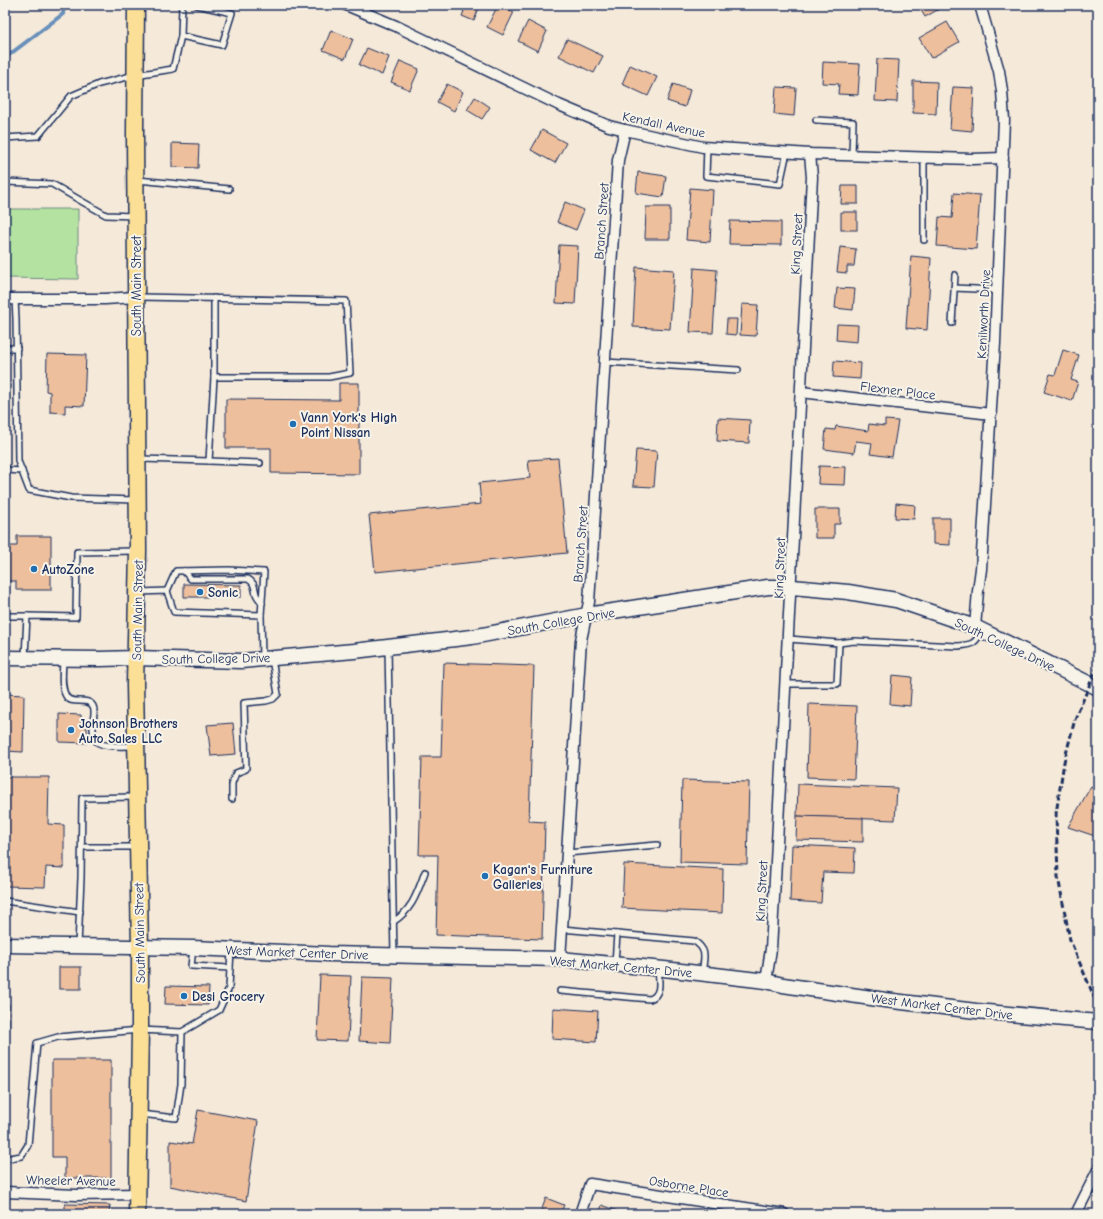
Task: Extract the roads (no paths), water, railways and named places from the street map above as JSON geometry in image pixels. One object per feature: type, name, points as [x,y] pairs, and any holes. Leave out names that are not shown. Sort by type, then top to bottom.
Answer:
[{"type":"main road","name":"South Main Street","points":[[136,5],[135,216],[138,551],[135,684],[140,947],[137,1214]]},
{"type":"main road","name":"South College Drive","points":[[5,658],[241,660],[267,658],[388,647],[472,637],[587,615],[768,587],[792,587],[848,592],[896,600],[979,629],[1098,688]]},
{"type":"main road","name":"West Market Center Drive","points":[[5,944],[193,948],[316,954],[560,959],[658,968],[766,981],[900,1002],[976,1011],[1098,1022]]},
{"type":"street","name":"Kendall Avenue","points":[[346,5],[396,26],[559,105],[609,126],[625,130],[707,147],[810,154],[972,159],[1003,158]]},
{"type":"street","name":"Kenilworth Drive","points":[[979,629],[978,592],[981,569],[991,414],[1004,120],[1000,78],[980,5]]},
{"type":"street","name":"Branch Street","points":[[560,959],[581,640],[590,602],[618,160],[625,130]]},
{"type":"street","name":"King Street","points":[[766,981],[771,949],[792,587],[812,177],[810,154]]},
{"type":"street","points":[[10,299],[105,299],[136,297]]},
{"type":"street","name":"Flexner Place","points":[[802,392],[991,414]]},
{"type":"street","points":[[1076,1214],[1098,1170]]},
{"type":"street","name":"Osborne Place","points":[[580,1214],[590,1184],[784,1214]]},
{"type":"street","name":"Wheeler Avenue","points":[[5,1192],[76,1195],[138,1194]]},
{"type":"lane","points":[[5,138],[38,136],[71,96],[98,84],[135,75],[173,69],[181,36],[182,5]]},
{"type":"lane","points":[[181,36],[222,45],[232,13],[197,5]]},
{"type":"lane","points":[[816,120],[853,122],[852,155]]},
{"type":"lane","points":[[707,147],[706,176],[780,184],[787,152]]},
{"type":"lane","points":[[924,158],[924,240]]},
{"type":"lane","points":[[135,179],[229,190]]},
{"type":"lane","points":[[5,182],[52,184],[106,215],[135,216]]},
{"type":"lane","points":[[952,323],[955,275]]},
{"type":"lane","points":[[954,288],[997,290]]},
{"type":"lane","points":[[136,297],[346,301],[350,373],[329,377],[214,377]]},
{"type":"lane","points":[[209,461],[214,377],[214,298]]},
{"type":"lane","points":[[10,299],[16,319],[18,461],[29,490],[71,498],[138,500]]},
{"type":"lane","points":[[5,348],[17,348]]},
{"type":"lane","points":[[605,362],[738,370]]},
{"type":"lane","points":[[137,459],[260,463]]},
{"type":"lane","points":[[5,470],[22,471]]},
{"type":"lane","points":[[5,616],[76,617],[77,552],[138,551]]},
{"type":"lane","points":[[232,799],[232,783],[236,773],[246,769],[244,703],[266,701],[273,699],[278,694],[267,658],[261,615],[264,572],[229,570],[176,571],[167,591],[174,612],[261,615]]},
{"type":"lane","points":[[184,571],[190,579],[248,579],[255,585],[256,596],[262,602]]},
{"type":"lane","points":[[137,592],[167,591]]},
{"type":"lane","points":[[25,658],[27,616]]},
{"type":"lane","points":[[789,640],[839,643],[854,641],[957,646],[970,645],[977,640],[979,629]]},
{"type":"lane","points":[[786,684],[837,684],[839,643]]},
{"type":"lane","points":[[388,647],[394,956]]},
{"type":"lane","points":[[63,659],[63,683],[66,696],[71,701],[89,702],[92,705],[94,710],[94,735],[96,741],[105,745],[136,746]]},
{"type":"lane","points":[[78,946],[82,847],[82,798],[137,797]]},
{"type":"lane","points":[[567,853],[657,845]]},
{"type":"lane","points":[[82,847],[138,847]]},
{"type":"lane","points":[[393,922],[407,912],[413,903],[425,872]]},
{"type":"lane","points":[[5,901],[80,912]]},
{"type":"lane","points":[[562,929],[694,941],[702,946],[704,951],[702,974]]},
{"type":"lane","points":[[615,964],[617,934]]},
{"type":"lane","points":[[193,948],[191,966],[230,968]]},
{"type":"lane","points":[[5,1159],[21,1156],[28,1145],[37,1043],[58,1037],[140,1030],[182,1032],[219,1010],[229,988],[231,950]]},
{"type":"lane","points":[[560,991],[650,999],[655,997],[659,992],[658,968]]},
{"type":"lane","points":[[138,1114],[176,1118],[181,1084],[182,1032]]},
{"type":"waterway","points":[[5,58],[63,14],[64,5]]},
{"type":"railway","points":[[1098,665],[1075,719],[1064,762],[1056,814],[1058,877],[1070,940],[1098,1006]]},
{"type":"place","name":"Vann York's High Point Nissan","points":[[293,424]]},
{"type":"place","name":"AutoZone","points":[[34,569]]},
{"type":"place","name":"Sonic","points":[[200,592]]},
{"type":"place","name":"Johnson Brothers Auto Sales LLC","points":[[71,730]]},
{"type":"place","name":"Kagan's Furniture Galleries","points":[[485,876]]},
{"type":"place","name":"Desi Grocery","points":[[184,996]]}]
